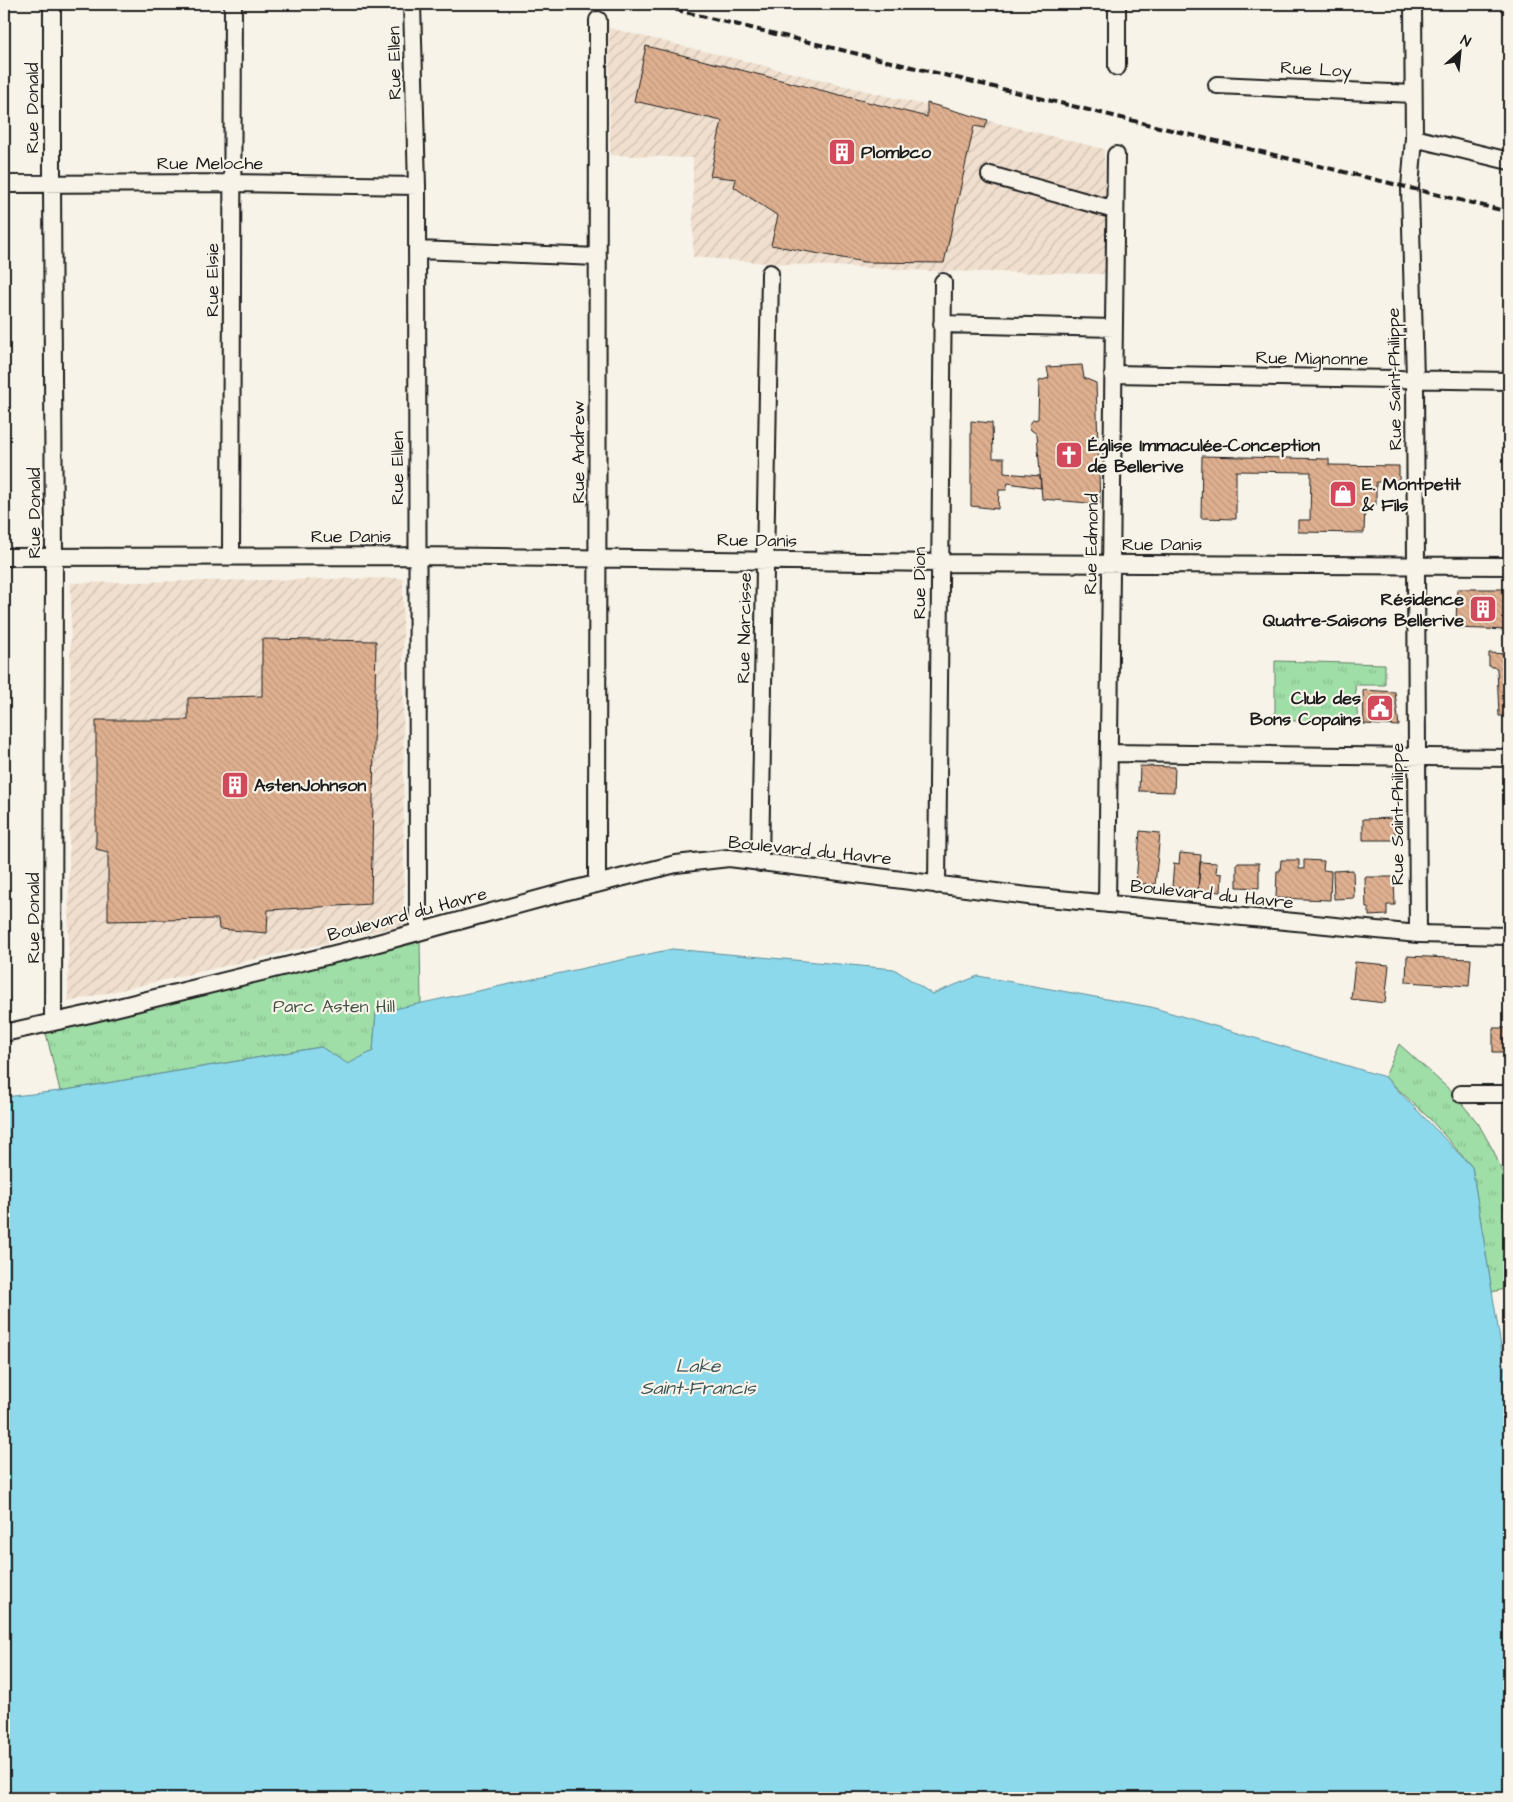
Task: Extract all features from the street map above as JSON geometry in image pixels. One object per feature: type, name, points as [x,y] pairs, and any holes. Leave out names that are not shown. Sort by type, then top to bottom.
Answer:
[{"type":"street","name":"Rue Donald","points":[[52,4],[53,1022]]},
{"type":"street","name":"Rue Elsie","points":[[231,556],[233,4]]},
{"type":"street","name":"Rue Ellen","points":[[412,4],[417,186],[418,932]]},
{"type":"street","points":[[1117,4],[1117,67]]},
{"type":"street","name":"Rue Saint-Philippe","points":[[1413,4],[1414,138],[1410,188],[1415,380],[1418,934]]},
{"type":"street","name":"Rue Andrew","points":[[598,20],[598,884]]},
{"type":"street","name":"Rue Loy","points":[[1217,85],[1413,94]]},
{"type":"street","points":[[1414,138],[1509,161]]},
{"type":"street","name":"Rue Edmond","points":[[1107,904],[1116,155]]},
{"type":"street","points":[[990,175],[1115,210]]},
{"type":"street","name":"Rue Meloche","points":[[4,184],[232,183],[417,186]]},
{"type":"street","points":[[417,250],[598,257]]},
{"type":"street","name":"Rue Narcisse","points":[[760,863],[770,273]]},
{"type":"street","name":"Rue Dion","points":[[937,885],[943,282]]},
{"type":"street","points":[[942,324],[1114,328]]},
{"type":"street","name":"Rue Mignonne","points":[[1113,374],[1509,381]]},
{"type":"street","name":"Rue Danis","points":[[4,557],[418,556],[939,563],[1509,566]]},
{"type":"street","points":[[1109,754],[1509,758]]},
{"type":"street","name":"Boulevard du Havre","points":[[4,1033],[366,946],[676,864],[729,858],[866,874],[937,885],[1107,904],[1418,934],[1509,936]]},
{"type":"street","points":[[1461,1094],[1509,1094]]},
{"type":"shaded area","points":[[609,28],[1104,149],[1107,274],[931,271],[767,263],[693,257],[693,158],[610,155]]},
{"type":"shaded area","points":[[403,578],[404,925],[68,1002],[71,583]]},
{"type":"green space","points":[[1275,661],[1385,664],[1385,685],[1355,685],[1358,724],[1275,720]]},
{"type":"green space","name":"Parc Asten Hill","points":[[420,940],[421,1004],[376,1013],[373,1051],[348,1065],[321,1047],[60,1091],[46,1033]]},
{"type":"green space","points":[[1399,1044],[1452,1092],[1478,1123],[1494,1152],[1509,1189],[1509,1288],[1492,1292],[1472,1167],[1430,1119],[1385,1077]]},
{"type":"water","name":"Lake Saint-Francis","points":[[672,949],[894,969],[932,994],[978,976],[1151,1007],[1385,1077],[1472,1167],[1509,1396],[1509,1798],[4,1798],[4,1097],[60,1091],[321,1047],[348,1064],[373,1051],[376,1013]]},
{"type":"building","name":"Plombco","points":[[646,46],[927,117],[927,103],[988,120],[985,128],[974,126],[944,263],[864,262],[771,245],[778,216],[734,187],[736,179],[710,176],[722,121],[634,101]]},
{"type":"building","name":"Église Immaculée-Conception de Bellerive","points":[[1082,365],[1084,378],[1096,383],[1100,504],[1042,499],[1037,434],[1031,430],[1029,425],[1033,420],[1038,419],[1039,381],[1049,378],[1047,367]]},
{"type":"building","points":[[971,421],[992,423],[993,458],[1004,458],[1004,473],[1040,476],[1041,488],[1008,483],[1006,490],[999,490],[998,509],[971,506]]},
{"type":"building","name":"E. Montpetit & Fils","points":[[1202,456],[1329,459],[1329,465],[1399,466],[1399,482],[1376,482],[1376,505],[1365,505],[1364,533],[1298,532],[1298,520],[1310,520],[1311,472],[1236,471],[1236,519],[1201,518]]},
{"type":"building","name":"Résidence Quatre-Saisons Bellerive","points":[[1457,589],[1509,589],[1509,630],[1456,628]]},
{"type":"building","name":"AstenJohnson","points":[[262,639],[376,641],[371,904],[268,910],[267,933],[219,929],[218,919],[108,921],[108,852],[96,849],[96,720],[188,720],[188,698],[262,696]]},
{"type":"building","name":"Résidence Quatre-Saisons Bellerive","points":[[1489,653],[1509,654],[1509,716],[1499,716],[1497,668],[1489,666]]},
{"type":"building","name":"Club des Bons Copains","points":[[1363,690],[1395,692],[1399,726],[1364,724]]},
{"type":"building","points":[[1140,766],[1175,767],[1174,792],[1139,791]]},
{"type":"building","points":[[1395,818],[1395,840],[1363,840],[1363,819]]},
{"type":"building","points":[[1140,831],[1160,833],[1155,885],[1136,883]]},
{"type":"building","points":[[1180,853],[1201,855],[1198,890],[1172,887],[1174,863],[1179,864]]},
{"type":"building","points":[[1281,860],[1299,860],[1299,869],[1304,869],[1304,860],[1324,861],[1323,870],[1331,871],[1330,900],[1276,898],[1277,871],[1280,871]]},
{"type":"building","points":[[1200,862],[1217,863],[1216,873],[1222,874],[1221,892],[1198,890]]},
{"type":"building","points":[[1237,863],[1259,863],[1259,888],[1237,887]]},
{"type":"building","points":[[1353,870],[1354,898],[1334,899],[1333,871]]},
{"type":"building","points":[[1365,877],[1394,877],[1395,905],[1387,905],[1387,915],[1369,916],[1369,908],[1366,908]]},
{"type":"building","points":[[1407,956],[1471,959],[1469,986],[1406,982]]},
{"type":"building","points":[[1355,962],[1389,965],[1385,1003],[1351,999]]},
{"type":"building","points":[[1493,1028],[1509,1028],[1509,1052],[1493,1052]]},
{"type":"railway","points":[[652,4],[1509,212]]},
{"type":"place","name":"Plombco","points":[[842,152]]},
{"type":"place","name":"Église Immaculée-Conception de Bellerive","points":[[1069,455]]},
{"type":"place","name":"E. Montpetit & Fils","points":[[1343,494]]},
{"type":"place","name":"Résidence Quatre-Saisons Bellerive","points":[[1483,609]]},
{"type":"place","name":"Club des Bons Copains","points":[[1380,708]]},
{"type":"place","name":"AstenJohnson","points":[[235,785]]}]
